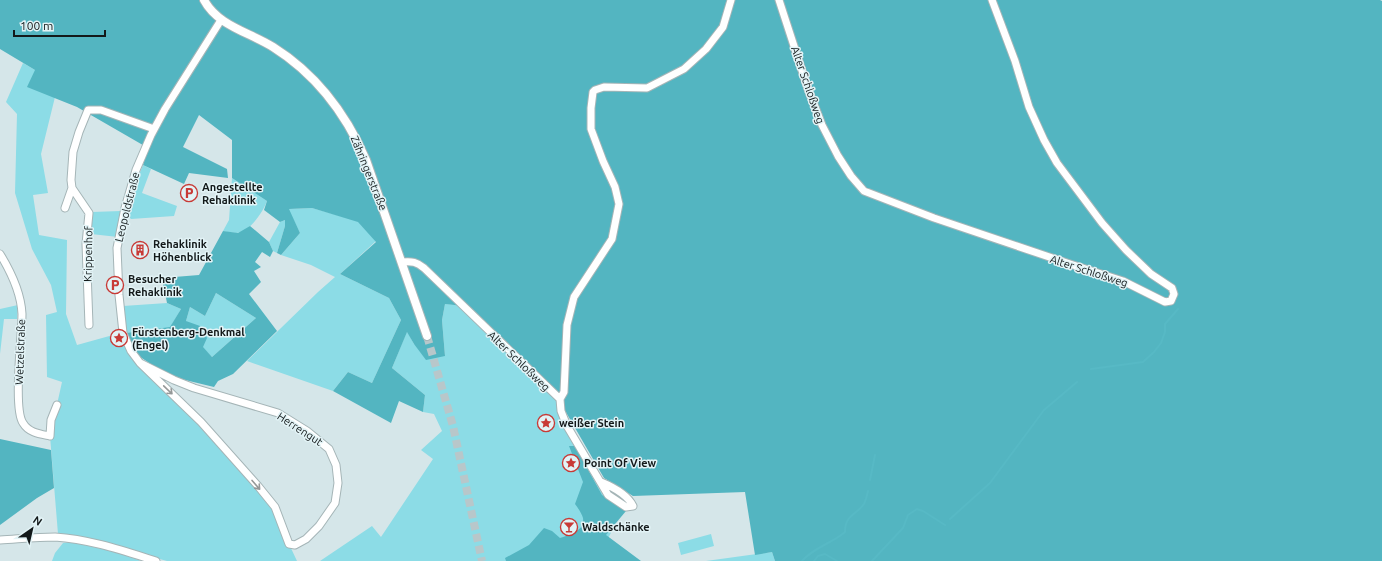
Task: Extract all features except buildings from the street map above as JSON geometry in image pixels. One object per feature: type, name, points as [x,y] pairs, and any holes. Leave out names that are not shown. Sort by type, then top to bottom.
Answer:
[{"type":"main road","points":[[204,0],[210,10],[221,20]]},
{"type":"main road","name":"Zähringerstraße","points":[[221,20],[261,40],[284,54],[305,71],[333,101],[348,124],[360,148],[428,336]]},
{"type":"street","name":"Alter Schloßweg","points":[[402,262],[412,261],[418,263],[424,268],[560,399],[564,392],[567,325],[574,297],[612,239],[619,204],[615,187],[591,129],[593,92],[604,87],[647,88],[684,69],[706,49],[723,27],[731,0]]},
{"type":"street","name":"Alter Schloßweg","points":[[779,0],[812,100],[822,125],[838,156],[851,176],[864,191],[934,218],[1123,281],[1165,302],[1171,301],[1174,294],[1172,288],[1151,274],[1131,256],[1102,223],[1057,163],[1044,140],[1029,107],[1015,61],[992,0]]},
{"type":"street","name":"Leopoldstraße","points":[[221,20],[165,109],[154,129],[136,170],[125,208],[117,248],[119,295],[123,333],[131,351],[140,363],[201,422],[258,486],[274,508],[288,544],[295,545]]},
{"type":"street","points":[[65,208],[72,188],[71,180],[73,152],[82,122],[88,110],[101,110],[154,129]]},
{"type":"street","name":"Krippenhof","points":[[72,188],[89,213],[86,244],[89,325]]},
{"type":"street","name":"Wetzelstraße","points":[[0,254],[17,288],[22,313],[19,367],[22,423],[28,429],[36,433],[50,436],[51,420],[57,405]]},
{"type":"street","name":"Herrengut","points":[[140,363],[194,388],[278,414],[307,431],[330,449],[336,465],[338,483],[335,503],[306,539],[295,545]]},
{"type":"street","points":[[560,399],[561,412],[566,426],[601,482]]},
{"type":"street","points":[[0,540],[55,537],[94,543],[156,561]]},
{"type":"shaded area","points":[[0,0],[1380,0],[1382,1],[1382,561],[775,561],[772,552],[755,555],[745,492],[633,496],[604,478],[556,395],[464,306],[445,304],[442,320],[445,356],[426,360],[407,332],[392,368],[425,395],[423,412],[399,401],[391,423],[333,391],[348,372],[372,383],[401,320],[389,298],[340,274],[376,242],[358,222],[312,208],[289,209],[300,233],[281,255],[277,253],[285,226],[285,220],[280,222],[264,210],[267,201],[232,178],[232,140],[199,115],[183,147],[227,169],[228,178],[189,173],[184,184],[143,165],[148,148],[77,107],[27,87],[35,70],[0,49]]},
{"type":"shaded area","points":[[23,63],[35,70],[55,97],[41,154],[48,193],[33,195],[39,235],[67,240],[66,314],[77,345],[123,333],[131,351],[201,422],[275,507],[297,561],[167,561],[87,539],[58,534],[50,436],[62,382],[47,377],[46,315],[57,312],[51,285],[32,249],[15,193],[17,114],[6,102]]},
{"type":"shaded area","points":[[143,165],[151,169],[142,193],[177,206],[174,216],[131,219],[126,213],[133,189]]},
{"type":"shaded area","points":[[232,178],[267,201],[255,221],[246,230],[236,233],[223,231],[229,220]]},
{"type":"shaded area","points":[[312,208],[358,221],[376,241],[340,274],[389,298],[401,320],[372,383],[348,372],[333,391],[247,361],[335,277],[311,265],[281,255],[300,233],[288,209]]},
{"type":"shaded area","points":[[121,211],[118,237],[91,234],[92,212]]},
{"type":"shaded area","points":[[285,220],[285,226],[277,253],[273,251],[269,242],[280,222]]},
{"type":"shaded area","points":[[250,226],[269,242],[273,251],[270,257],[262,252],[255,262],[261,267],[254,271],[261,282],[249,294],[277,331],[233,374],[218,381],[214,387],[181,379],[154,366],[131,351],[126,333],[170,327],[181,309],[167,303],[162,278],[199,275],[223,231],[238,233]],"holes":[[[216,293],[256,318],[212,357],[203,347],[207,338],[200,326],[186,321],[190,307],[205,316]]]},
{"type":"shaded area","points":[[216,293],[256,318],[212,357],[202,347],[186,321],[190,307],[205,316]]},
{"type":"shaded area","points":[[167,303],[181,309],[170,328],[126,333],[123,306]]},
{"type":"shaded area","points":[[445,304],[459,305],[555,396],[561,411],[603,486],[626,507],[622,510],[604,547],[635,561],[320,561],[372,526],[381,537],[433,459],[421,450],[442,431],[434,414],[423,412],[425,395],[392,368],[407,331],[414,344],[445,356],[442,320]]},
{"type":"shaded area","points":[[18,305],[17,319],[4,319],[0,354],[0,309]]},
{"type":"shaded area","points":[[0,439],[51,450],[54,488],[37,498],[0,525]]},
{"type":"shaded area","points":[[569,446],[575,446],[602,495],[626,511],[606,535],[641,561],[506,561],[505,558],[529,545],[544,528],[552,531],[560,538],[576,532],[582,526],[583,518],[575,504],[583,482]]},
{"type":"shaded area","points":[[711,534],[714,546],[681,555],[678,543]]},
{"type":"shaded area","points":[[71,542],[120,553],[141,561],[52,561],[55,553],[63,543]]},
{"type":"shaded area","points":[[772,552],[775,561],[706,561]]},
{"type":"waterway","points":[[1091,369],[1143,362],[1161,343],[1165,332],[1165,324],[1178,309]]},
{"type":"waterway","points":[[950,519],[990,483],[1044,410],[1077,382]]},
{"type":"waterway","points":[[870,480],[875,455]]},
{"type":"waterway","points":[[802,561],[812,552],[845,532],[847,522],[851,516],[864,504],[868,491]]},
{"type":"waterway","points":[[872,561],[903,528],[908,515],[917,509],[923,511],[945,525]]},
{"type":"waterway","points":[[814,561],[818,556],[825,554],[837,561]]},
{"type":"tunnel","points":[[427,336],[453,426],[482,561]]},
{"type":"place","name":"Angestellte Rehaklinik","points":[[189,193]]},
{"type":"place","name":"Rehaklinik Höhenblick","points":[[140,250]]},
{"type":"place","name":"Besucher Rehaklinik","points":[[115,285]]},
{"type":"place","name":"Fürstenberg-Denkmal (Engel)","points":[[119,338]]},
{"type":"place","name":"weißer Stein","points":[[546,423]]},
{"type":"place","name":"Point Of View","points":[[571,463]]},
{"type":"place","name":"Waldschänke","points":[[569,527]]}]
